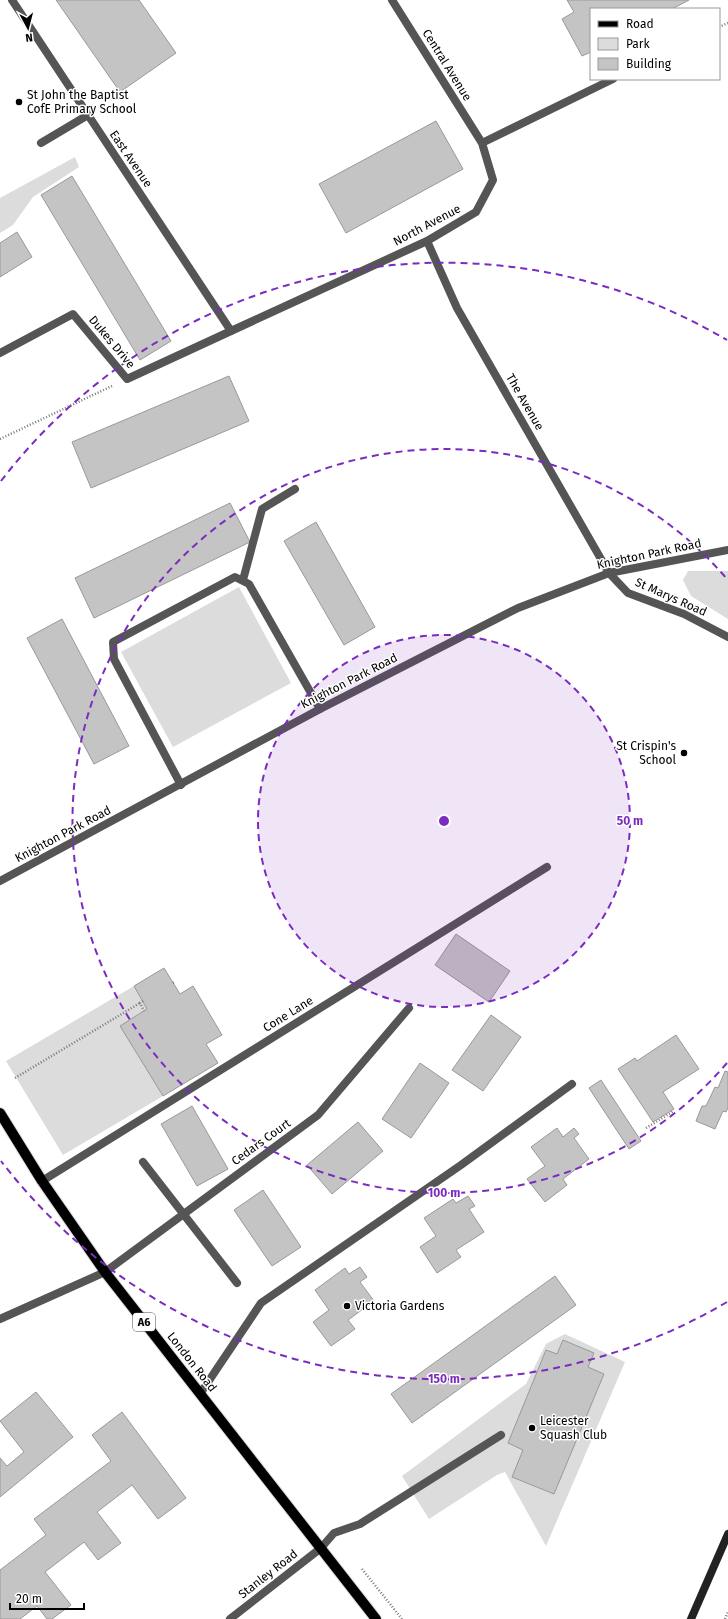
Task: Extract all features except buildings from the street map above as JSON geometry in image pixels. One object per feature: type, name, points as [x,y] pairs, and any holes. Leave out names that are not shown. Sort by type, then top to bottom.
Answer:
[{"type":"main road","name":"London Road","points":[[0,1113],[42,1181],[105,1272],[321,1548],[372,1618]]},
{"type":"main road","points":[[691,1619],[728,1534]]},
{"type":"street","name":"East Avenue","points":[[12,0],[231,331]]},
{"type":"street","name":"Central Avenue","points":[[392,0],[482,143]]},
{"type":"street","points":[[482,143],[611,80]]},
{"type":"street","points":[[41,143],[88,115]]},
{"type":"street","name":"North Avenue","points":[[231,331],[426,240],[476,212],[493,180],[482,143]]},
{"type":"street","name":"The Avenue","points":[[426,240],[457,308],[609,573]]},
{"type":"street","name":"Dukes Drive","points":[[0,353],[73,314],[127,379],[231,331]]},
{"type":"street","points":[[242,580],[262,509],[295,489]]},
{"type":"street","name":"Knighton Park Road","points":[[0,881],[320,709],[518,608],[609,573],[728,550]]},
{"type":"street","name":"St Marys Road","points":[[609,573],[628,593],[684,614],[728,637]]},
{"type":"street","points":[[181,785],[114,659],[113,642],[235,577],[249,584],[320,709]]},
{"type":"street","name":"Cone Lane","points":[[42,1181],[547,867]]},
{"type":"street","name":"Cedars Court","points":[[0,1320],[105,1272],[318,1115],[409,1008]]},
{"type":"street","points":[[200,1394],[261,1304],[461,1165],[572,1084]]},
{"type":"street","points":[[143,1162],[237,1283]]},
{"type":"street","name":"Stanley Road","points":[[230,1619],[321,1548],[334,1533],[360,1524],[501,1435]]},
{"type":"path","points":[[0,439],[127,379]]},
{"type":"path","points":[[15,1078],[141,1002],[144,1011]]},
{"type":"path","points":[[646,1128],[674,1111]]},
{"type":"path","points":[[724,1619],[728,1612]]},
{"type":"green space","points":[[75,157],[79,167],[33,197],[13,225],[0,233],[0,198]]},
{"type":"green space","points":[[688,571],[728,571],[728,619],[691,596],[683,580]]},
{"type":"green space","points":[[239,587],[291,683],[173,747],[121,652]]},
{"type":"green space","points":[[134,986],[147,1009],[121,1026],[163,1096],[63,1155],[6,1061]]},
{"type":"green space","name":"Leicester Squash Club","points":[[565,1334],[625,1362],[546,1546],[505,1472],[497,1475],[429,1519],[402,1476],[526,1384],[546,1344]]},
{"type":"place","name":"St John the Baptist CofE Primary School","points":[[19,102]]},
{"type":"place","name":"St Crispin's School","points":[[684,753]]},
{"type":"place","name":"Victoria Gardens","points":[[347,1306]]},
{"type":"place","name":"Leicester Squash Club","points":[[532,1428]]}]
